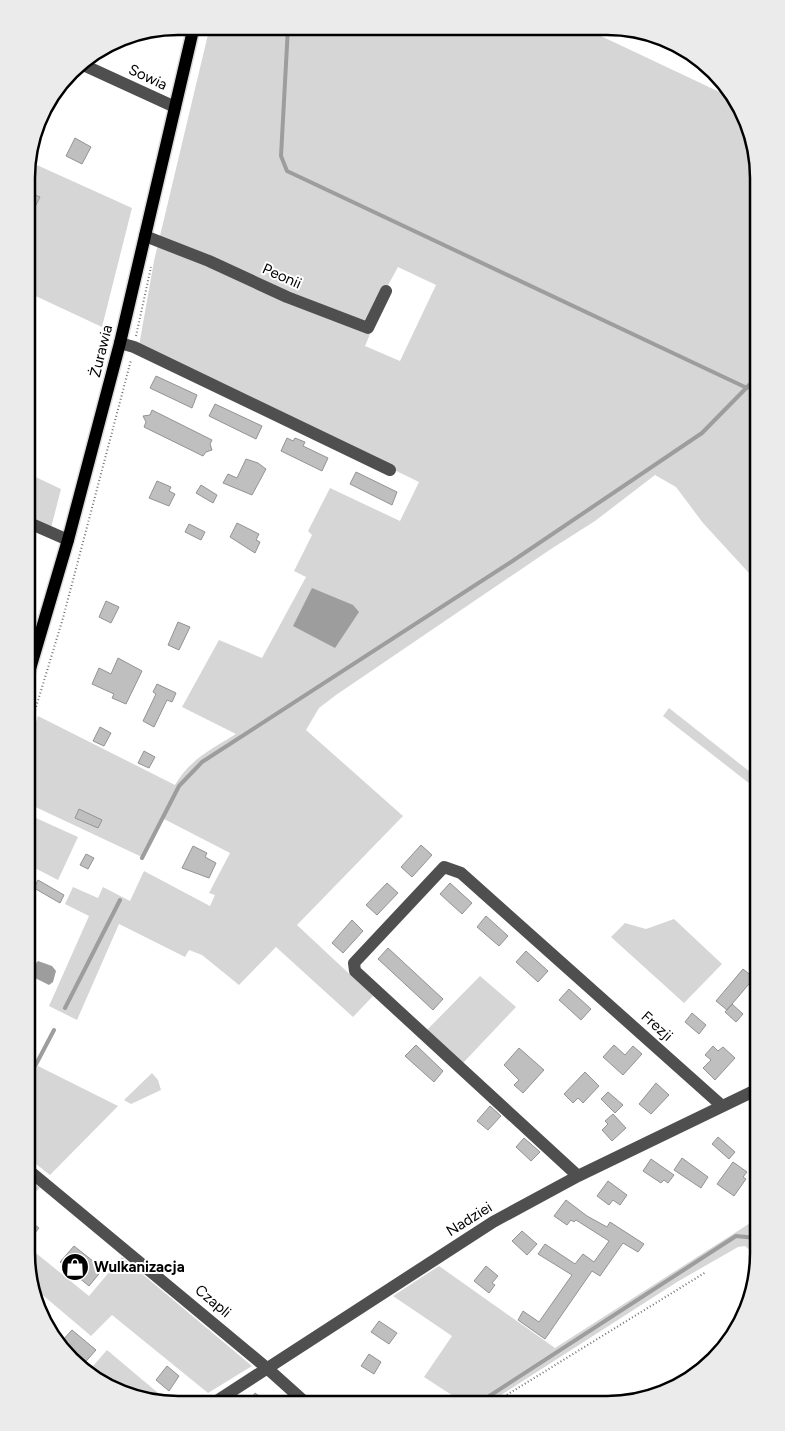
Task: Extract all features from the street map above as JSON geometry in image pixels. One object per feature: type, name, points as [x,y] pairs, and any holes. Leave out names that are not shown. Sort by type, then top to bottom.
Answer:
[{"type":"main road","name":"Żurawia","points":[[35,652],[68,540],[120,343],[192,35]]},
{"type":"street","name":"Sowia","points":[[88,67],[175,107]]},
{"type":"street","name":"Peonii","points":[[145,236],[209,261],[296,300],[368,328],[386,291]]},
{"type":"street","points":[[120,343],[134,346],[390,470]]},
{"type":"street","points":[[35,526],[68,540]]},
{"type":"street","name":"Frezji","points":[[578,1176],[362,979],[354,967],[354,963],[444,867],[461,873],[721,1106]]},
{"type":"street","name":"Nadziei","points":[[225,1396],[493,1222],[578,1176],[750,1093]]},
{"type":"street","name":"Czapli","points":[[35,1175],[298,1396]]},
{"type":"path","points":[[35,711],[64,618],[134,346],[153,260]]},
{"type":"path","points":[[505,1396],[706,1272]]},
{"type":"shaded area","points":[[208,35],[599,35],[722,93],[735,115],[742,132],[749,159],[750,178],[750,574],[703,523],[676,487],[655,475],[595,521],[319,708],[306,730],[403,816],[297,925],[373,996],[353,1017],[276,947],[239,985],[202,955],[189,950],[185,957],[119,924],[77,1020],[49,1006],[89,916],[65,904],[73,887],[98,898],[103,887],[130,901],[144,871],[210,906],[215,895],[209,893],[230,853],[164,819],[144,858],[35,807],[35,725],[38,716],[175,785],[187,768],[194,762],[236,734],[182,707],[219,640],[262,658],[306,577],[294,571],[312,535],[308,531],[330,488],[400,521],[419,482],[139,346],[154,261]],"holes":[[[398,267],[436,285],[400,361],[365,346],[370,334],[363,331]]]},
{"type":"shaded area","points":[[36,164],[132,208],[102,327],[35,296]]},
{"type":"shaded area","points":[[35,477],[61,489],[51,528],[35,520]]},
{"type":"shaded area","points":[[312,588],[353,605],[359,612],[335,648],[293,626]]},
{"type":"shaded area","points":[[669,708],[750,772],[750,784],[663,716]]},
{"type":"shaded area","points":[[35,818],[78,837],[58,880],[35,868]]},
{"type":"shaded area","points":[[674,919],[722,964],[684,1003],[611,937],[625,923],[646,929]]},
{"type":"shaded area","points":[[38,961],[52,966],[56,971],[53,982],[49,985],[35,978],[35,964]]},
{"type":"shaded area","points":[[480,976],[516,1007],[463,1063],[426,1031]]},
{"type":"shaded area","points":[[38,1066],[118,1106],[50,1175],[35,1163],[35,1071]]},
{"type":"shaded area","points":[[152,1073],[158,1080],[161,1090],[131,1104],[124,1100]]},
{"type":"shaded area","points":[[35,1184],[40,1188],[35,1193]]},
{"type":"shaded area","points":[[750,1223],[750,1250],[745,1246],[738,1247],[677,1282],[499,1396],[453,1396],[424,1377],[452,1336],[393,1296],[439,1266],[555,1348]]},
{"type":"shaded area","points":[[35,1252],[89,1296],[122,1257],[252,1366],[208,1393],[112,1315],[91,1336],[41,1294],[36,1272]]},
{"type":"shaded area","points":[[107,1350],[161,1395],[123,1385],[92,1367]]},
{"type":"building","points":[[75,138],[91,147],[82,164],[66,156]]},
{"type":"building","points":[[35,195],[40,197],[35,207]]},
{"type":"building","points":[[156,376],[197,395],[192,408],[150,388]]},
{"type":"building","points":[[215,404],[262,426],[256,439],[209,416]]},
{"type":"building","points":[[152,410],[212,440],[210,444],[212,450],[206,452],[203,456],[144,427],[146,422],[143,416],[150,415]]},
{"type":"building","points":[[287,438],[293,441],[295,438],[305,442],[303,446],[328,458],[322,471],[281,451]]},
{"type":"building","points":[[246,459],[258,463],[266,469],[252,495],[223,483],[228,474],[237,478]]},
{"type":"building","points":[[356,472],[397,492],[392,505],[350,484]]},
{"type":"building","points":[[157,481],[171,487],[169,491],[175,494],[169,506],[149,498]]},
{"type":"building","points":[[201,485],[217,495],[213,503],[196,493]]},
{"type":"building","points":[[237,523],[259,534],[256,540],[260,542],[255,553],[230,537]]},
{"type":"building","points":[[189,524],[205,532],[201,540],[185,532]]},
{"type":"building","points":[[106,601],[119,607],[111,623],[99,617]]},
{"type":"building","points":[[178,622],[190,627],[179,650],[168,645]]},
{"type":"building","points":[[118,658],[142,671],[126,704],[112,698],[114,694],[92,684],[99,668],[111,674]]},
{"type":"building","points":[[157,684],[176,693],[172,702],[167,700],[154,727],[143,721],[156,694],[153,692]]},
{"type":"building","points":[[100,727],[111,733],[104,746],[93,741]]},
{"type":"building","points":[[144,751],[155,757],[149,768],[138,763]]},
{"type":"building","points":[[79,809],[102,820],[98,828],[75,818]]},
{"type":"building","points":[[421,845],[432,855],[412,877],[401,867]]},
{"type":"building","points":[[193,846],[207,853],[205,857],[216,863],[209,878],[182,868]]},
{"type":"building","points":[[86,854],[94,858],[88,869],[80,865]]},
{"type":"building","points":[[38,880],[64,895],[60,903],[35,889]]},
{"type":"building","points":[[387,883],[398,893],[377,915],[366,905]]},
{"type":"building","points":[[450,883],[472,903],[462,914],[440,894]]},
{"type":"building","points":[[486,916],[508,936],[499,946],[477,927]]},
{"type":"building","points":[[352,920],[363,931],[343,953],[332,943]]},
{"type":"building","points":[[388,948],[443,999],[433,1010],[378,959]]},
{"type":"building","points":[[526,951],[548,971],[538,982],[516,962]]},
{"type":"building","points":[[743,969],[750,975],[750,983],[727,1010],[716,1001]]},
{"type":"building","points":[[569,989],[591,1009],[581,1020],[559,1000]]},
{"type":"building","points":[[732,1004],[743,1014],[736,1022],[725,1012]]},
{"type":"building","points":[[692,1013],[706,1025],[699,1034],[685,1022]]},
{"type":"building","points":[[416,1045],[443,1071],[434,1082],[405,1056]]},
{"type":"building","points":[[614,1045],[625,1055],[633,1046],[642,1054],[623,1075],[603,1057]]},
{"type":"building","points":[[713,1046],[718,1051],[723,1047],[735,1058],[715,1080],[703,1068],[711,1060],[705,1055]]},
{"type":"building","points":[[519,1048],[544,1070],[523,1093],[514,1085],[519,1080],[504,1065]]},
{"type":"building","points":[[585,1072],[599,1086],[583,1103],[578,1098],[573,1103],[564,1094]]},
{"type":"building","points":[[656,1083],[669,1095],[651,1114],[639,1104]]},
{"type":"building","points":[[608,1092],[623,1105],[615,1113],[601,1099]]},
{"type":"building","points":[[490,1106],[501,1116],[488,1130],[477,1121]]},
{"type":"building","points":[[613,1114],[626,1128],[612,1141],[602,1130],[608,1124],[605,1121]]},
{"type":"building","points":[[718,1137],[735,1152],[729,1159],[712,1144]]},
{"type":"building","points":[[524,1138],[540,1152],[531,1161],[516,1147]]},
{"type":"building","points":[[682,1158],[708,1177],[701,1188],[674,1170]]},
{"type":"building","points":[[651,1159],[674,1175],[668,1183],[664,1180],[661,1183],[643,1171]]},
{"type":"building","points":[[733,1162],[747,1172],[743,1177],[746,1179],[734,1196],[717,1184]]},
{"type":"building","points":[[608,1181],[627,1195],[620,1205],[613,1200],[609,1205],[597,1196]]},
{"type":"building","points":[[566,1200],[587,1216],[607,1227],[610,1222],[644,1244],[638,1252],[623,1243],[600,1276],[592,1271],[545,1339],[518,1320],[523,1311],[539,1322],[572,1275],[538,1254],[545,1244],[575,1264],[583,1254],[594,1262],[609,1241],[576,1220],[574,1222],[571,1220],[567,1225],[554,1216]]},
{"type":"building","points":[[35,1225],[39,1228],[35,1233]]},
{"type":"building","points":[[522,1231],[537,1244],[527,1255],[512,1241]]},
{"type":"building","points":[[74,1246],[103,1269],[89,1286],[60,1262]]},
{"type":"building","points":[[486,1266],[498,1276],[492,1283],[495,1285],[489,1293],[474,1281]]},
{"type":"building","points":[[379,1321],[397,1333],[389,1344],[371,1332]]},
{"type":"building","points":[[72,1330],[96,1350],[85,1362],[64,1339]]},
{"type":"building","points":[[369,1354],[381,1362],[374,1374],[361,1366]]},
{"type":"building","points":[[167,1366],[179,1376],[169,1391],[156,1380]]},
{"type":"waterway","points":[[288,35],[281,156],[287,171],[747,388]]},
{"type":"waterway","points":[[142,858],[179,786],[202,762],[511,562],[702,433],[750,384]]},
{"type":"waterway","points":[[65,1008],[120,900]]},
{"type":"waterway","points":[[35,1066],[54,1030]]},
{"type":"waterway","points":[[489,1396],[736,1236],[750,1237]]},
{"type":"place","name":"Wulkanizacja","points":[[75,1267]]}]
